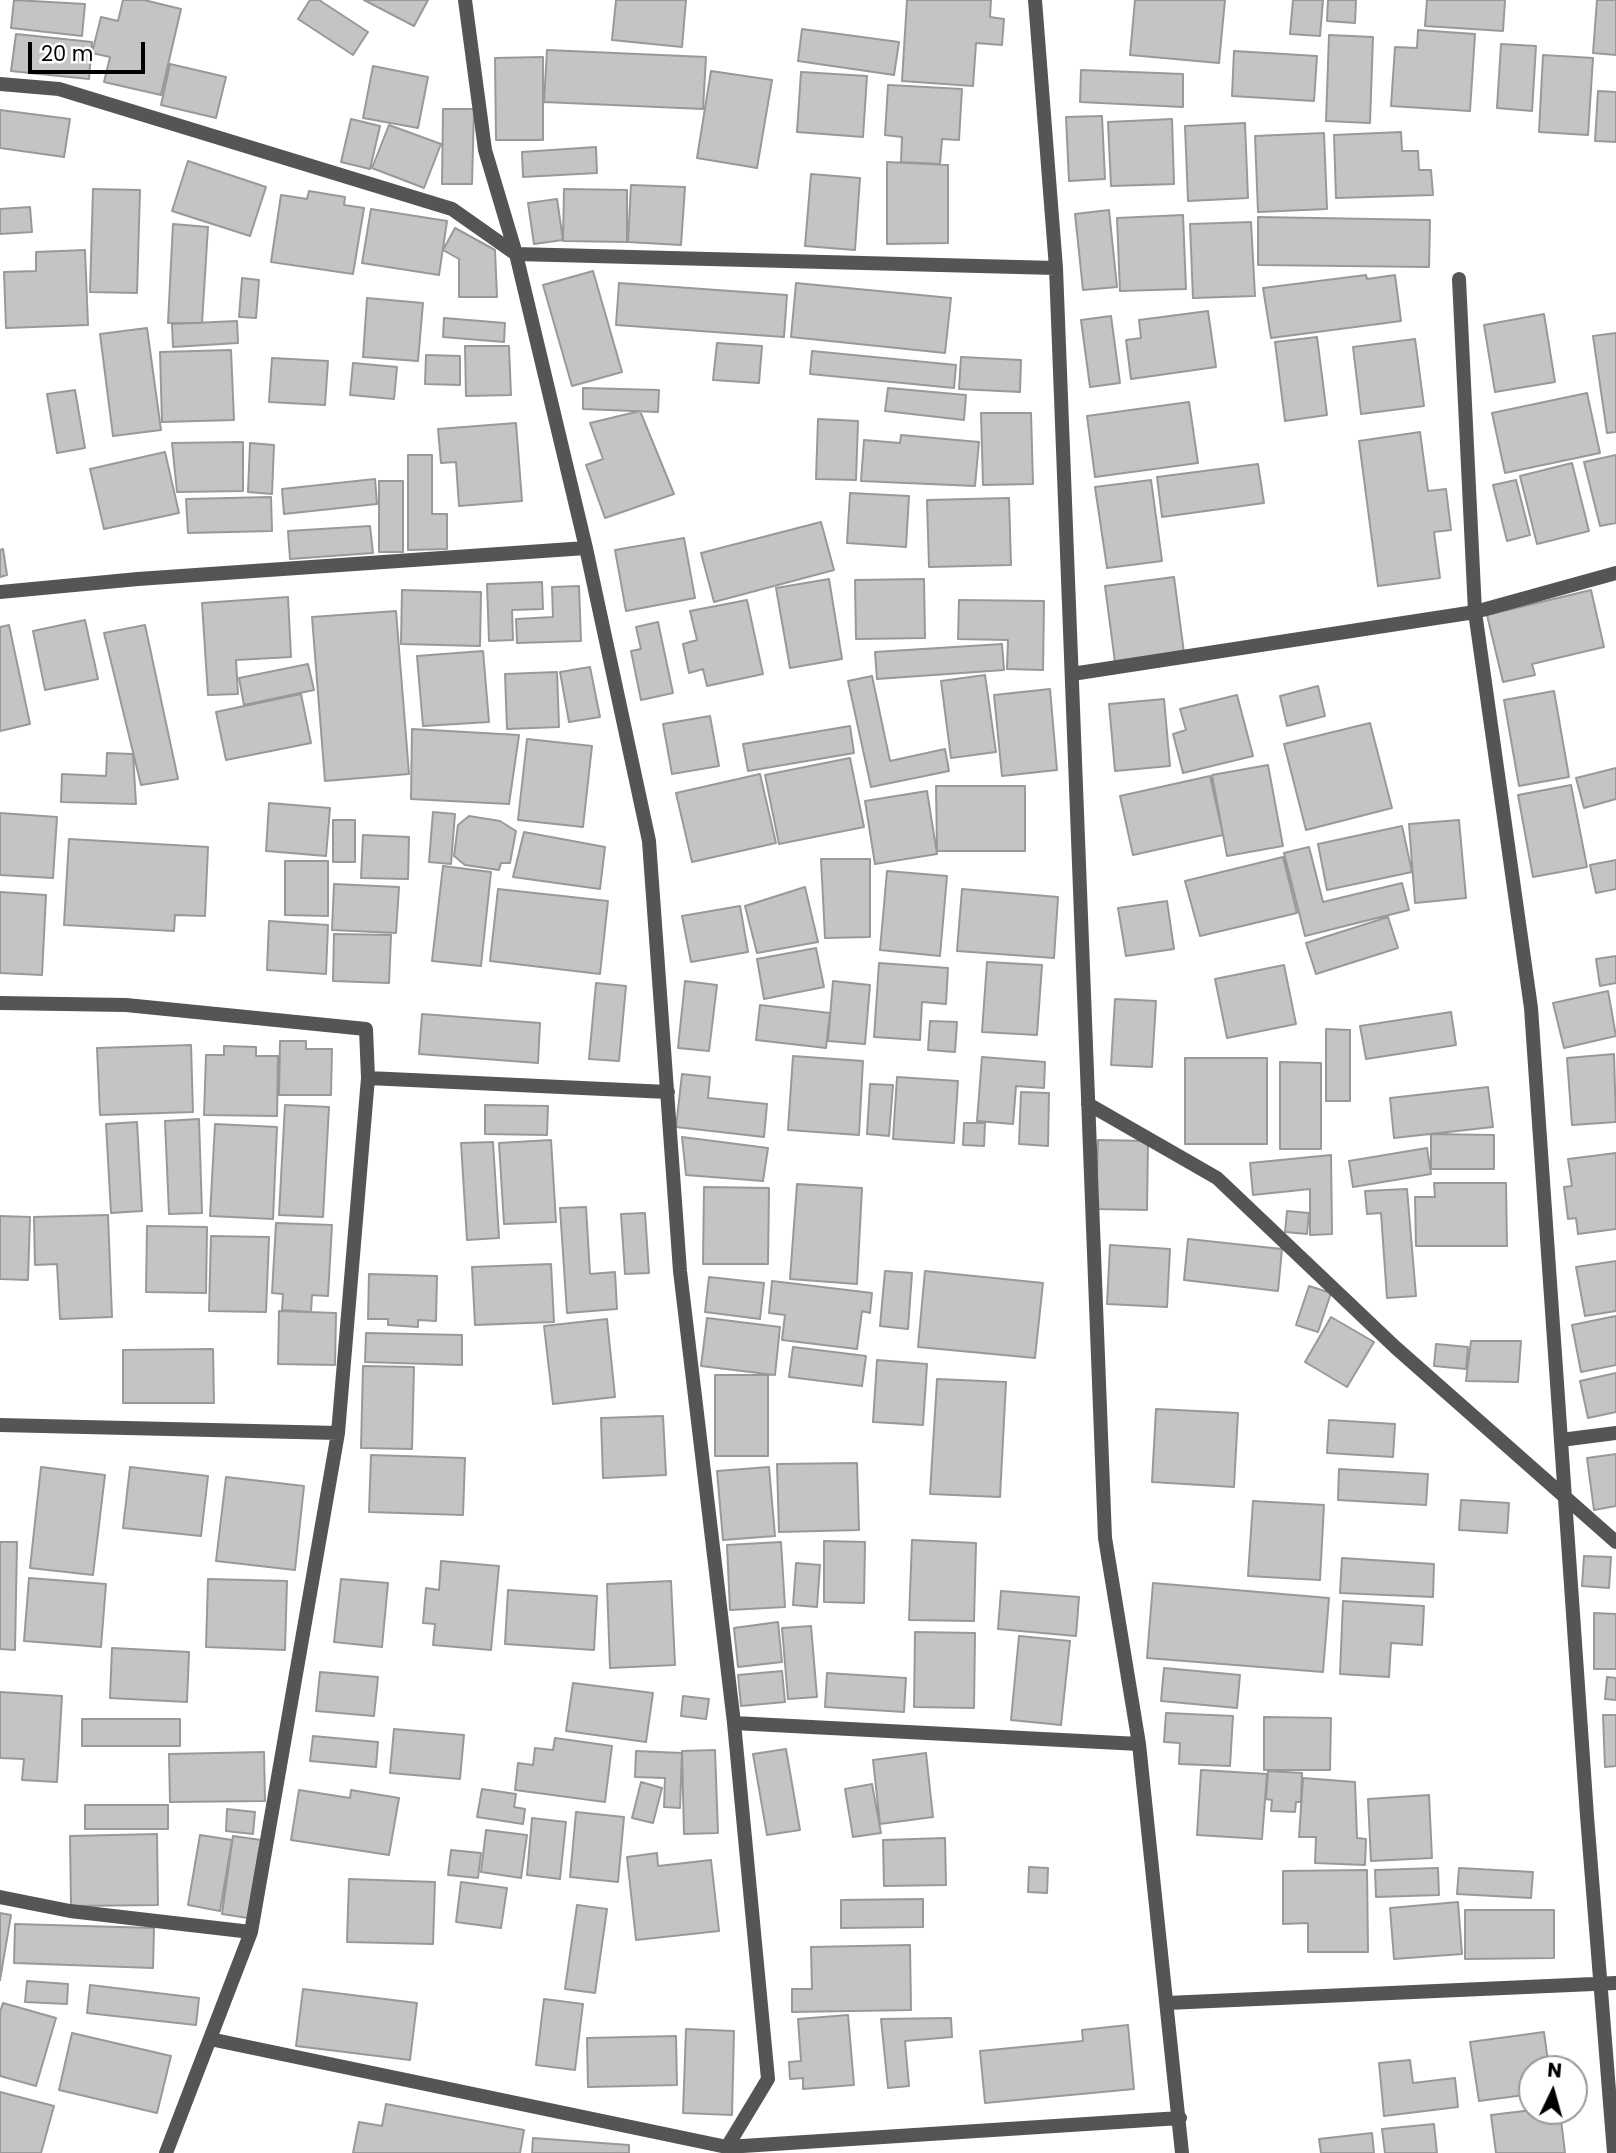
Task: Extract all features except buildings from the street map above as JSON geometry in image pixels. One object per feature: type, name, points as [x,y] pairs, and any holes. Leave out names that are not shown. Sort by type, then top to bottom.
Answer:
[{"type":"street","points":[[465,0],[485,150],[516,254],[586,548],[649,841],[680,1271],[734,1723],[768,2079],[728,2150]]},
{"type":"street","points":[[1035,0],[1056,268],[1105,1538],[1139,1744],[1182,2153]]},
{"type":"street","points":[[0,84],[60,89],[452,209],[516,254],[1056,268]]},
{"type":"street","points":[[1459,279],[1475,612],[1531,1008],[1614,2153]]},
{"type":"street","points":[[0,592],[138,579],[586,548]]},
{"type":"street","points":[[1072,674],[1475,612],[1616,573]]},
{"type":"street","points":[[0,1003],[126,1005],[366,1029],[368,1078],[338,1433],[251,1932],[166,2153]]},
{"type":"street","points":[[368,1078],[668,1092]]},
{"type":"street","points":[[1088,1104],[1217,1178],[1395,1347],[1616,1542]]},
{"type":"street","points":[[0,1426],[338,1433]]},
{"type":"street","points":[[1561,1440],[1616,1433]]},
{"type":"street","points":[[734,1723],[1139,1744]]},
{"type":"street","points":[[0,1896],[71,1911],[251,1932]]},
{"type":"street","points":[[1167,2003],[1616,1983]]},
{"type":"street","points":[[210,2039],[728,2150],[1180,2118]]}]
